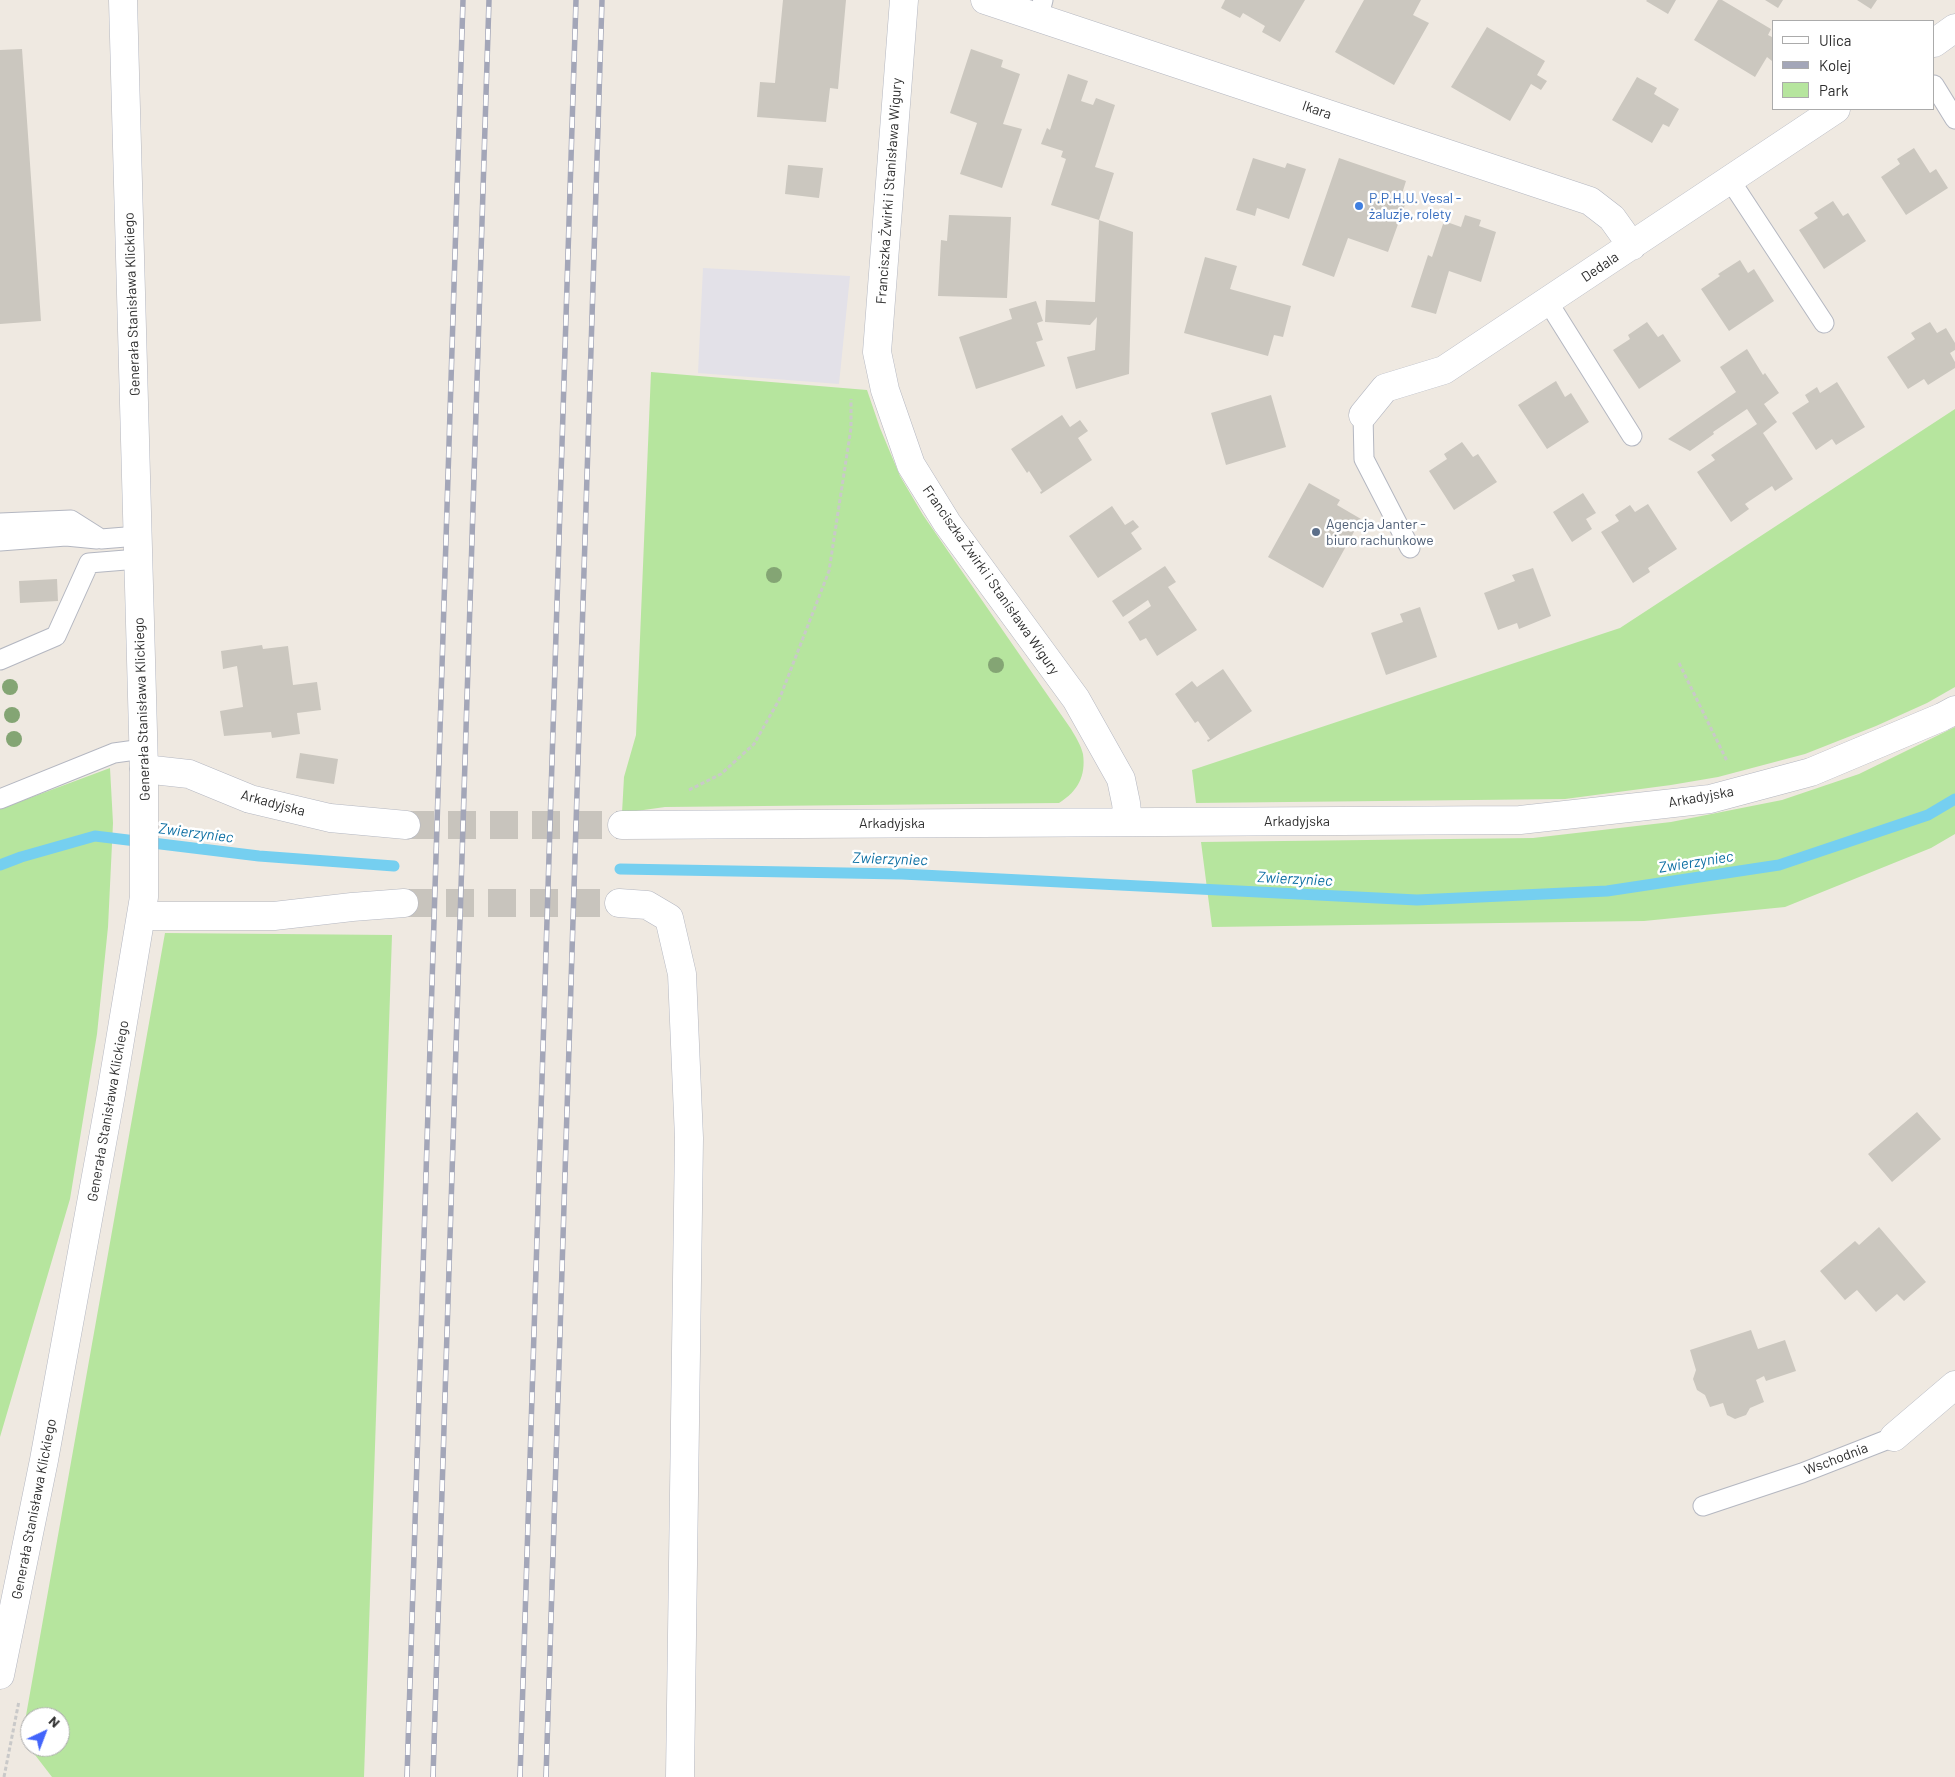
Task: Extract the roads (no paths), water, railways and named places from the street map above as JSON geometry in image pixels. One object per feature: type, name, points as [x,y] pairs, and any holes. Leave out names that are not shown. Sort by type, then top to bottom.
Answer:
[{"type":"street","name":"Generała Stanisława Klickiego","points":[[0,1675],[44,1460],[143,906],[144,759],[123,0]]},
{"type":"street","name":"Franciszka Żwirki i Stanisława Wigury","points":[[904,0],[877,352],[885,390],[911,465],[947,523],[1076,699],[1120,779],[1128,821]]},
{"type":"street","name":"Ikara","points":[[985,0],[1041,8],[1590,202],[1612,218],[1632,246]]},
{"type":"street","points":[[1935,42],[1955,28]]},
{"type":"street","name":"Dedala","points":[[1363,415],[1385,388],[1444,370],[1835,110]]},
{"type":"street","name":"Arkadyjska","points":[[622,825],[1520,820],[1710,799],[1811,772],[1955,710]]},
{"type":"street","name":"Arkadyjska","points":[[144,759],[189,774],[250,800],[330,818],[406,825]]},
{"type":"street","points":[[619,902],[647,905],[669,918],[682,974],[689,1138],[680,1777]]},
{"type":"street","points":[[143,906],[274,916],[404,903]]},
{"type":"street","name":"Wschodnia","points":[[1894,1437],[1955,1385]]},
{"type":"lane","points":[[1935,87],[1955,119]]},
{"type":"lane","points":[[1730,180],[1824,324]]},
{"type":"lane","points":[[1548,302],[1632,436]]},
{"type":"lane","points":[[1363,415],[1364,459],[1410,548]]},
{"type":"lane","points":[[0,523],[71,520],[101,539]]},
{"type":"lane","points":[[0,541],[66,536],[101,539],[138,548]]},
{"type":"lane","points":[[0,660],[56,636],[88,563],[138,548]]},
{"type":"lane","points":[[0,799],[114,753],[144,759]]},
{"type":"lane","name":"Wschodnia","points":[[1703,1506],[1802,1473],[1894,1437]]},
{"type":"waterway","name":"Zwierzyniec","points":[[620,869],[902,874],[1417,900],[1607,891],[1779,865],[1928,815],[1955,799]]},
{"type":"waterway","name":"Zwierzyniec","points":[[0,865],[21,857],[95,836],[259,856],[394,866]]},
{"type":"tunnel","points":[[406,825],[622,825]]},
{"type":"tunnel","points":[[404,903],[619,903]]},
{"type":"railway","points":[[407,1777],[463,0]]},
{"type":"railway","points":[[433,1777],[489,0]]},
{"type":"railway","points":[[520,1777],[576,0]]},
{"type":"railway","points":[[546,1777],[602,0]]},
{"type":"place","name":"P.P.H.U. Vesal - żaluzje, rolety","points":[[1359,206]]},
{"type":"place","name":"Agencja Janter - biuro rachunkowe","points":[[1316,532]]}]
